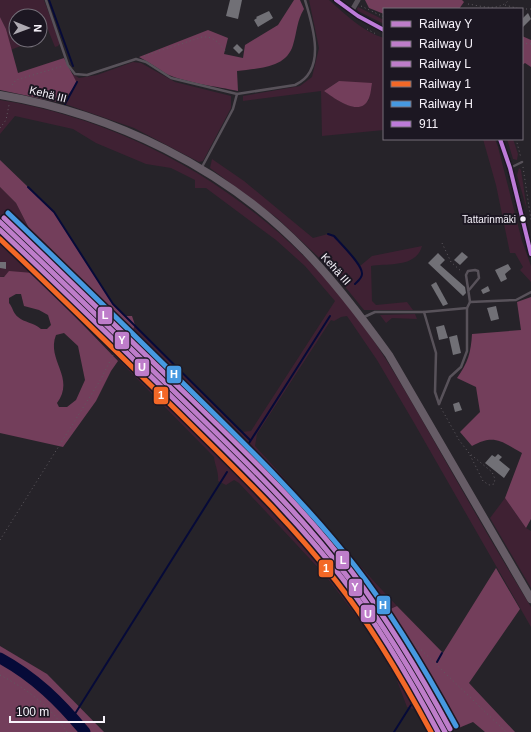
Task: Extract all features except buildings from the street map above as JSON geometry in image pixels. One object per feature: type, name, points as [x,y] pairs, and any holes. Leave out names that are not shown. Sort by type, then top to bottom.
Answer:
[{"type":"highway","name":"Kehä III","points":[[0,95],[50,105],[108,124],[157,145],[201,169],[244,198],[285,232],[336,285],[363,318],[389,355],[531,599]]},
{"type":"street","points":[[336,0],[351,12],[383,29]]},
{"type":"street","points":[[351,12],[357,2]]},
{"type":"street","points":[[500,140],[510,168],[531,254]]},
{"type":"lane","points":[[46,0],[68,65],[75,74],[81,76],[136,59],[146,62],[171,78],[237,94],[294,85],[302,82],[310,73],[314,59],[314,39],[312,23],[304,0]]},
{"type":"lane","points":[[201,169],[233,109],[237,94]]},
{"type":"lane","points":[[510,168],[522,162]]},
{"type":"lane","points":[[439,404],[450,377],[461,367],[467,351],[467,308],[470,302],[466,275],[468,271],[475,270],[480,275],[469,290]]},
{"type":"lane","points":[[470,302],[516,300],[531,292]]},
{"type":"lane","points":[[363,318],[375,312],[424,312],[467,308]]},
{"type":"lane","points":[[424,312],[436,353],[435,392],[439,404]]},
{"type":"path","points":[[468,4],[489,7],[505,4],[509,0]]},
{"type":"path","points":[[357,2],[383,16]]},
{"type":"path","points":[[505,4],[518,8]]},
{"type":"path","points":[[136,59],[208,36],[217,41],[226,52]]},
{"type":"path","points":[[12,85],[16,80],[68,65]]},
{"type":"path","points":[[0,128],[6,120],[9,105]]},
{"type":"path","points":[[516,140],[522,162],[531,220]]},
{"type":"path","points":[[0,237],[251,488],[346,592],[369,623],[432,732]]},
{"type":"path","points":[[442,243],[451,262],[466,275]]},
{"type":"path","points":[[0,540],[101,379],[115,351]]},
{"type":"path","points":[[439,404],[448,422],[469,453],[483,481],[489,485],[494,484],[495,479],[492,472],[469,453]]},
{"type":"path","points":[[381,611],[506,732]]},
{"type":"path","points":[[0,675],[17,684],[47,705],[67,732]]},
{"type":"shaded area","points":[[0,0],[44,0],[47,8],[8,8],[8,40],[6,29],[0,17]]},
{"type":"shaded area","points":[[294,0],[300,0],[304,9],[297,26],[293,45],[289,53],[284,59],[270,66],[237,71],[238,91],[180,79],[165,73],[139,57],[208,30],[228,38],[224,54],[243,58],[245,45],[278,25]]},
{"type":"shaded area","points":[[309,0],[329,0],[348,17],[369,32],[383,38],[383,130],[322,136],[321,91],[243,101],[243,96],[300,86],[312,77],[319,48]],"holes":[[[339,81],[369,100],[363,104],[352,106],[341,102],[324,91]]]},
{"type":"shaded area","points":[[365,0],[462,0],[464,2],[460,8],[383,8],[383,14],[369,8]]},
{"type":"shaded area","points":[[358,7],[383,20],[383,24],[358,11]]},
{"type":"shaded area","points":[[48,11],[60,43],[55,47],[48,30]]},
{"type":"shaded area","points":[[0,17],[6,29],[8,36],[8,48],[11,48],[18,73],[64,58],[77,83],[62,103],[0,90]]},
{"type":"shaded area","points":[[523,36],[531,40],[531,67],[525,63],[523,64]]},
{"type":"shaded area","points":[[133,62],[141,63],[175,82],[231,96],[231,108],[203,161],[199,162],[134,128],[62,103],[77,83],[71,73],[79,78],[97,75]]},
{"type":"shaded area","points":[[339,81],[372,83],[370,96],[365,104],[360,107],[347,105],[324,91]]},
{"type":"shaded area","points":[[0,100],[49,110],[96,125],[142,144],[186,166],[228,193],[267,223],[303,256],[350,308],[363,325],[398,379],[531,607],[531,627],[377,360],[347,316],[341,317],[334,321],[331,320],[257,434],[255,446],[397,606],[388,610],[392,619],[320,533],[144,354],[37,249],[0,216],[0,187],[16,203],[37,244],[132,332],[135,325],[241,432],[251,431],[335,301],[305,266],[276,240],[206,188],[195,188],[195,180],[171,168],[146,164],[96,143],[73,129],[15,116],[0,134]]},
{"type":"shaded area","points":[[483,140],[495,140],[498,147],[522,241],[531,266],[531,282],[520,270],[523,267],[515,253],[510,253],[496,185]]},
{"type":"shaded area","points":[[507,140],[513,140],[518,154],[517,160],[513,159]]},
{"type":"shaded area","points":[[212,159],[244,181],[313,238],[328,234],[334,236],[360,266],[372,256],[422,246],[419,253],[408,261],[371,266],[372,301],[376,305],[407,302],[413,310],[364,310],[329,267],[277,218],[210,168]]},
{"type":"shaded area","points":[[0,160],[54,212],[113,304],[126,316],[132,316],[135,325],[132,332],[37,244],[16,203],[0,187]]},
{"type":"shaded area","points":[[519,168],[521,170],[527,210],[517,175]]},
{"type":"shaded area","points":[[0,231],[229,454],[319,550],[346,584],[383,638],[438,732],[429,732],[419,711],[407,707],[396,678],[367,630],[325,575],[239,483],[234,480],[226,485],[218,481],[214,457],[33,273],[0,277]]},
{"type":"shaded area","points":[[9,271],[33,273],[118,361],[111,371],[96,401],[63,447],[0,433],[0,277],[4,277]],"holes":[[[16,294],[21,294],[24,306],[39,310],[48,315],[51,325],[47,329],[41,329],[18,317],[9,303],[9,298]],[[64,333],[78,346],[85,380],[76,400],[67,407],[59,407],[57,403],[62,394],[63,385],[54,344],[56,335]]]},
{"type":"shaded area","points":[[531,297],[531,519],[526,528],[505,498],[522,453],[497,440],[486,440],[472,446],[460,432],[480,412],[476,387],[457,378],[468,357],[472,334],[521,330],[517,302]]},
{"type":"shaded area","points":[[415,314],[417,319],[392,318],[386,323],[380,315]]},
{"type":"shaded area","points":[[505,498],[526,528],[531,531],[531,588],[490,518]]},
{"type":"shaded area","points":[[496,568],[520,609],[469,683],[515,732],[485,732],[473,722],[449,732],[429,692],[396,637],[388,610],[397,606],[443,653]]},
{"type":"shaded area","points":[[0,646],[47,674],[104,732],[0,732]]},
{"type":"waterway","points":[[49,0],[73,66]]},
{"type":"waterway","points":[[65,104],[77,82]]},
{"type":"waterway","points":[[28,187],[54,212],[113,304],[250,440]]},
{"type":"waterway","points":[[328,234],[334,236],[359,265],[362,275],[355,284]]},
{"type":"waterway","points":[[244,451],[330,316]]},
{"type":"waterway","points":[[73,717],[227,472]]},
{"type":"waterway","points":[[437,662],[442,653]]},
{"type":"waterway","points":[[0,658],[13,665],[36,682],[66,710],[85,732]]},
{"type":"waterway","points":[[394,732],[411,705]]},
{"type":"rail line","name":"H","points":[[8,213],[235,435],[277,477],[317,521],[355,566],[383,604],[421,664],[456,726]]},
{"type":"rail line","name":"L","points":[[4,218],[232,439],[294,503],[334,548],[392,629],[450,729]]},
{"type":"rail line","name":"Y","points":[[0,222],[227,443],[289,507],[329,552],[387,633],[423,692],[445,732]]},
{"type":"rail line","name":"U","points":[[0,230],[223,447],[285,511],[324,555],[369,615],[405,673],[438,732]]},
{"type":"rail line","name":"1","points":[[0,239],[259,493],[318,558],[363,617],[431,732]]},
{"type":"transit line","name":"911","points":[[336,0],[358,16],[383,29]]},
{"type":"transit line","name":"911","points":[[500,140],[510,168],[531,254]]},
{"type":"place","name":"Tattarinmäki","points":[[523,219]]}]
